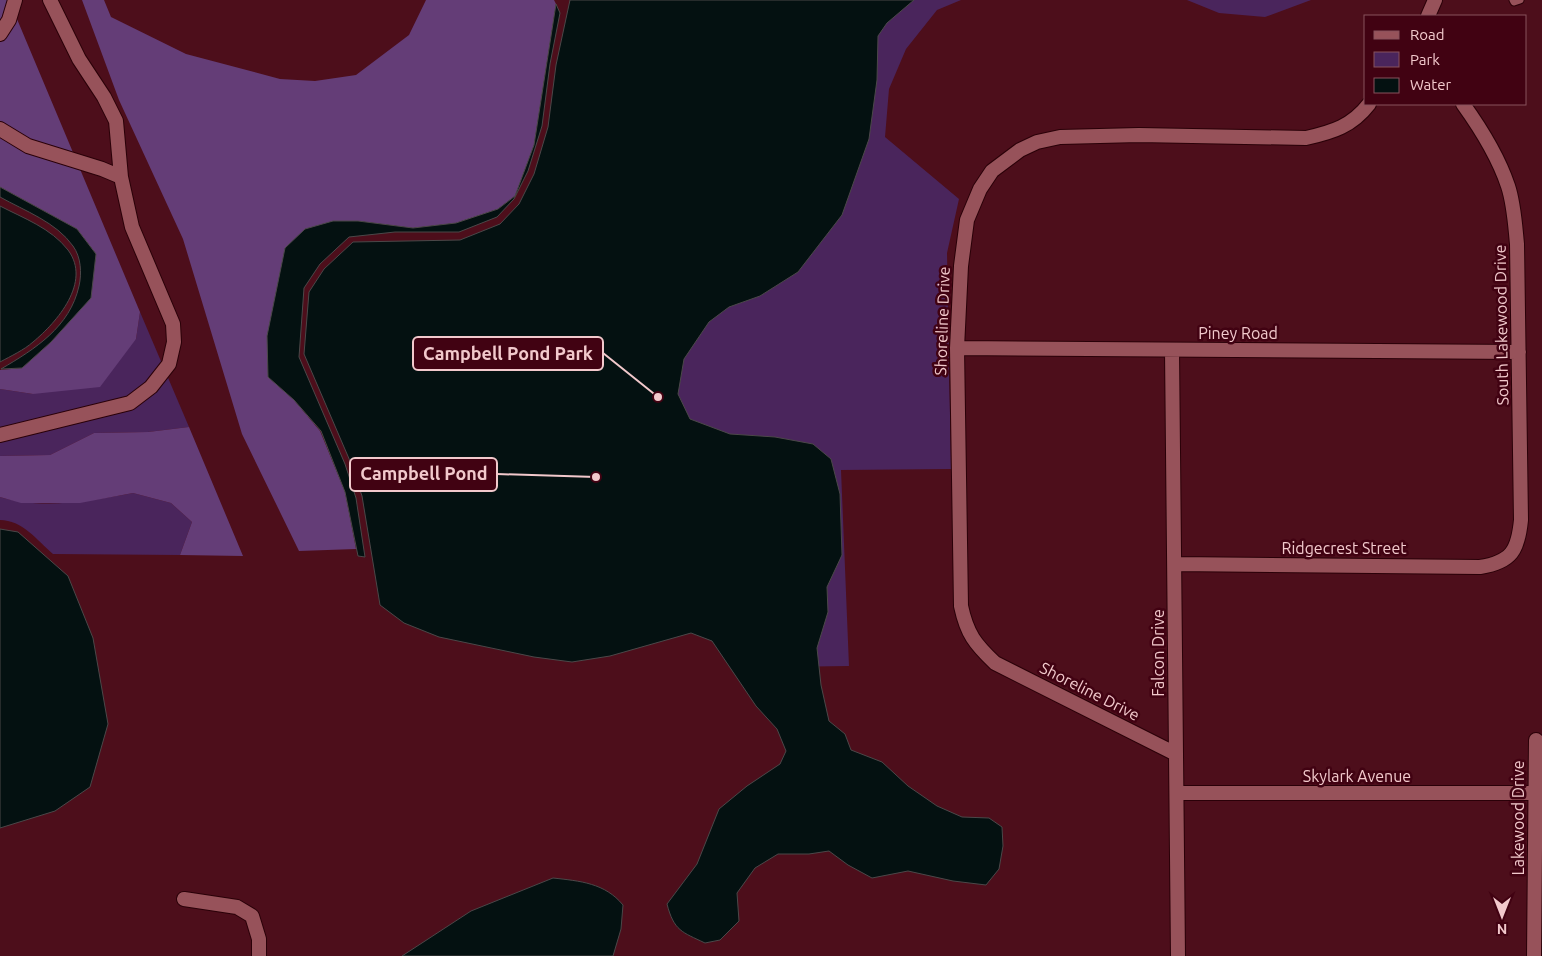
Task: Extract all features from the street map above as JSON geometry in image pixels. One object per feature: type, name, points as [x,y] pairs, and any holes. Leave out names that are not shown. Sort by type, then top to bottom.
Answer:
[{"type":"street","points":[[0,34],[9,20],[15,0]]},
{"type":"street","points":[[0,435],[130,403],[151,387],[169,364],[174,342],[173,324],[132,227],[121,177],[116,121],[104,97],[79,59],[50,0]]},
{"type":"street","points":[[1428,15],[1435,0]]},
{"type":"street","name":"Shoreline Drive","points":[[1176,754],[995,663],[976,646],[969,633],[961,606],[957,348],[961,266],[967,220],[980,189],[992,171],[1020,150],[1053,139],[1088,135],[1306,138],[1333,132],[1345,127],[1368,105]]},
{"type":"street","name":"South Lakewood Drive","points":[[1464,105],[1484,135],[1499,164],[1511,201],[1517,244],[1521,520],[1519,541],[1510,556]]},
{"type":"street","points":[[0,129],[28,146],[102,169],[121,177]]},
{"type":"street","name":"Piney Road","points":[[957,348],[1519,352]]},
{"type":"street","name":"Falcon Drive","points":[[1172,350],[1178,793],[1178,956]]},
{"type":"street","name":"Ridgecrest Street","points":[[1175,564],[1480,567],[1496,564],[1510,556]]},
{"type":"street","name":"Lakewood Drive","points":[[1534,956],[1536,740]]},
{"type":"street","name":"Skylark Avenue","points":[[1178,793],[1536,793]]},
{"type":"street","points":[[184,899],[237,907],[252,916],[259,939],[259,956]]},
{"type":"lane","points":[[1513,0],[1514,2],[1520,0]]},
{"type":"green space","points":[[604,0],[961,0],[937,10],[906,49],[889,89],[885,137],[959,199],[947,253],[951,469],[841,470],[849,666],[779,667],[392,516],[562,218]]},
{"type":"green space","points":[[1187,0],[1311,0],[1265,17],[1219,13]]},
{"type":"green space","points":[[140,312],[189,427],[148,432],[94,433],[50,455],[0,456],[0,389],[33,394],[136,339]]},
{"type":"green space","points":[[133,493],[171,503],[192,522],[180,555],[53,554],[22,527],[15,523],[0,520],[0,497],[16,501],[49,504]]},
{"type":"shaded area","points":[[0,0],[9,0],[140,312],[136,339],[100,387],[33,394],[0,389],[0,370],[22,368],[51,342],[90,298],[96,254],[77,229],[0,187]]},
{"type":"shaded area","points":[[82,0],[104,0],[111,17],[186,54],[280,79],[315,81],[356,75],[409,35],[426,0],[554,0],[556,4],[534,145],[515,196],[498,209],[456,223],[413,228],[358,221],[305,229],[268,377],[294,400],[320,431],[345,492],[356,549],[299,551],[242,434],[183,239],[119,100]]},
{"type":"shaded area","points":[[189,427],[243,556],[180,555],[192,522],[171,503],[133,493],[80,503],[21,503],[0,497],[0,456],[50,455],[94,433],[148,432]]},
{"type":"water","points":[[570,0],[914,0],[887,23],[878,36],[877,80],[869,139],[842,215],[798,272],[760,296],[729,307],[709,322],[684,359],[678,394],[690,419],[730,434],[775,437],[813,444],[831,459],[840,494],[842,555],[827,587],[828,612],[817,648],[821,685],[829,721],[845,734],[851,750],[882,762],[908,786],[937,806],[962,817],[989,818],[1002,827],[1003,846],[999,869],[986,885],[953,881],[908,871],[872,878],[848,865],[829,851],[809,854],[778,854],[755,868],[737,893],[739,921],[720,940],[705,943],[680,930],[673,920],[667,904],[697,864],[719,809],[747,786],[780,764],[786,751],[777,729],[756,706],[712,641],[691,633],[610,656],[572,662],[534,657],[439,637],[404,623],[380,605],[362,496],[350,461],[304,354],[309,292],[324,269],[353,242],[460,240],[500,224],[519,204],[534,174],[548,127],[556,65]]},
{"type":"water","points":[[556,4],[560,13],[550,64],[542,126],[528,171],[514,199],[497,217],[459,232],[395,232],[349,237],[320,264],[304,288],[299,357],[345,464],[356,498],[365,557],[358,556],[345,492],[321,431],[294,400],[268,377],[267,336],[285,248],[305,229],[333,221],[358,221],[413,228],[456,223],[498,209],[515,196],[534,145]]},
{"type":"water","points":[[0,187],[77,229],[96,254],[91,298],[51,342],[22,368],[1,369],[38,345],[59,325],[74,301],[81,271],[76,250],[66,238],[40,218],[0,197]]},
{"type":"water","points":[[0,206],[36,224],[61,242],[68,250],[74,262],[76,275],[74,288],[61,313],[52,324],[29,345],[0,362]]},
{"type":"water","points":[[0,529],[18,532],[68,576],[93,638],[108,724],[90,787],[55,811],[0,828]]},
{"type":"water","points":[[553,878],[591,884],[608,892],[623,905],[621,929],[613,956],[402,956],[471,911]]},
{"type":"place","name":"Campbell Pond Park","points":[[658,397]]},
{"type":"place","name":"Campbell Pond","points":[[596,477]]}]
